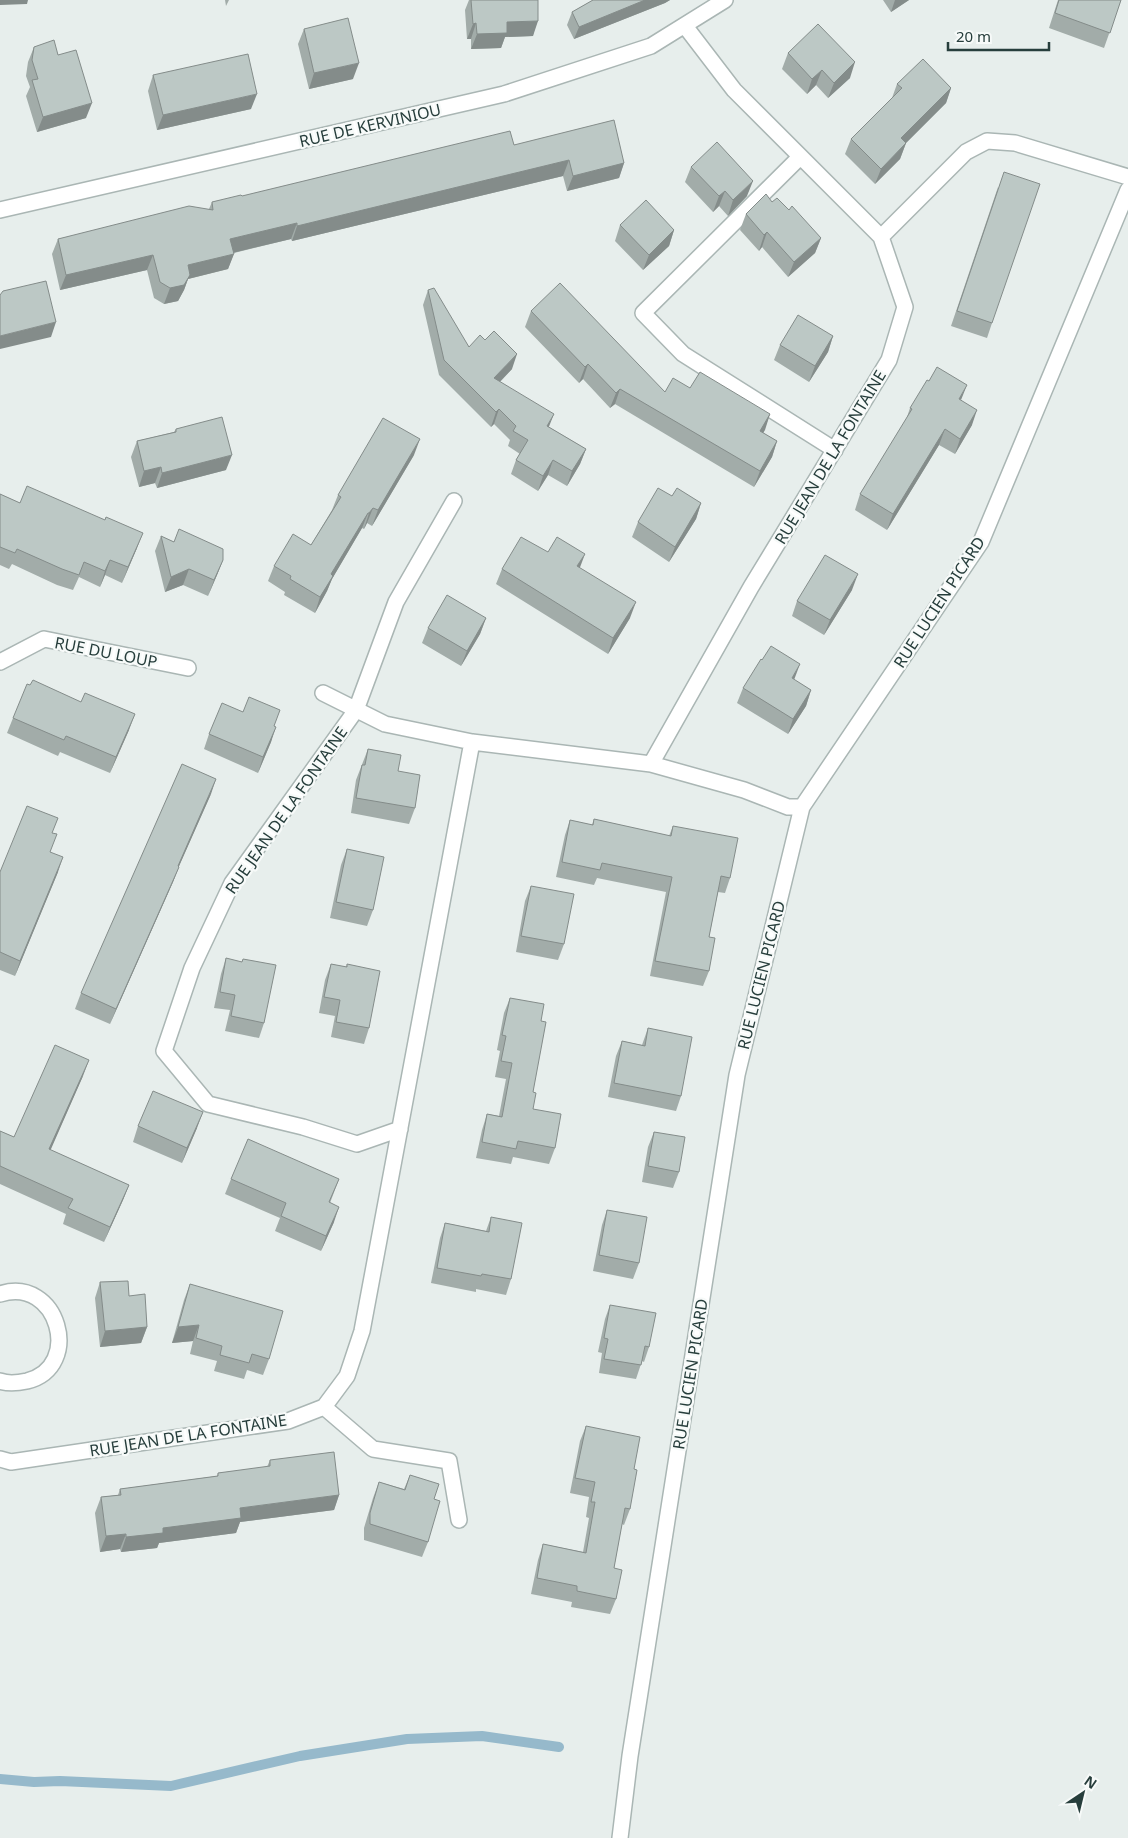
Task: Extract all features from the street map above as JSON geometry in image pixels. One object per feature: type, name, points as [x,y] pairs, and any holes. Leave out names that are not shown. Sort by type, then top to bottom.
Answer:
[{"type":"street","name":"RUE DE KERVINIOU","points":[[0,210],[504,94],[651,46],[725,0]]},
{"type":"street","name":"RUE JEAN DE LA FONTAINE","points":[[651,764],[751,587],[889,360],[905,307],[881,237],[734,90],[686,26]]},
{"type":"street","points":[[881,237],[966,152],[987,141],[1015,143],[1128,177]]},
{"type":"street","points":[[800,157],[643,312],[683,354],[835,450]]},
{"type":"street","name":"RUE LUCIEN PICARD","points":[[620,1838],[630,1756],[737,1075],[802,807],[980,542],[1128,190]]},
{"type":"street","name":"RUE JEAN DE LA FONTAINE","points":[[400,1129],[357,1144],[303,1127],[208,1104],[164,1051],[192,968],[232,883],[356,710],[396,602],[454,501]]},
{"type":"street","name":"RUE DU LOUP","points":[[0,662],[44,639],[188,668]]},
{"type":"street","name":"RUE JEAN DE LA FONTAINE","points":[[323,693],[385,724],[472,742],[651,764],[744,790],[788,807],[802,807]]},
{"type":"street","name":"RUE JEAN DE LA FONTAINE","points":[[0,1459],[11,1462],[288,1421],[324,1406],[347,1376],[362,1331],[472,742]]},
{"type":"street","points":[[0,1294],[20,1292],[44,1303],[54,1314],[59,1329],[59,1344],[50,1365],[33,1380],[18,1383],[0,1381]]},
{"type":"street","points":[[324,1406],[373,1449],[450,1461],[459,1520]]},
{"type":"building","points":[[471,0],[538,0],[538,21],[507,22],[507,33],[477,34],[476,23],[473,24]]},
{"type":"building","points":[[593,0],[645,0],[579,27],[572,12]]},
{"type":"building","points":[[1059,0],[1121,0],[1110,33],[1055,13]]},
{"type":"building","points":[[348,18],[359,63],[314,73],[304,29]]},
{"type":"building","points":[[818,24],[855,62],[834,83],[822,70],[812,79],[788,53]]},
{"type":"building","points":[[54,40],[58,55],[76,50],[92,103],[43,117],[32,80],[38,79],[32,60],[34,47]]},
{"type":"building","points":[[248,54],[257,94],[163,115],[153,75]]},
{"type":"building","points":[[923,59],[951,88],[901,138],[906,143],[881,169],[851,139],[902,88],[897,84]]},
{"type":"building","points":[[614,120],[624,163],[573,176],[569,160],[297,226],[297,223],[230,239],[234,254],[188,265],[190,275],[184,285],[170,288],[160,282],[153,255],[66,275],[58,239],[189,206],[213,210],[212,202],[510,131],[514,145]]},
{"type":"building","points":[[717,142],[753,181],[733,200],[725,191],[719,196],[691,167]]},
{"type":"building","points":[[1004,172],[1040,184],[992,323],[957,311]]},
{"type":"building","points":[[766,194],[772,202],[777,198],[789,210],[792,206],[821,238],[794,262],[767,232],[764,235],[746,214]]},
{"type":"building","points":[[646,200],[674,230],[649,255],[620,225]]},
{"type":"building","points":[[46,281],[56,322],[0,336],[0,295],[3,291]]},
{"type":"building","points":[[560,283],[665,392],[673,378],[690,388],[700,372],[770,414],[760,431],[777,441],[760,471],[620,389],[616,393],[588,364],[585,367],[531,311]]},
{"type":"building","points":[[434,288],[469,347],[480,335],[485,340],[494,331],[517,354],[494,378],[554,414],[547,426],[586,449],[572,471],[553,460],[543,476],[516,460],[528,440],[513,431],[516,426],[499,409],[496,412],[444,360],[428,290]]},
{"type":"building","points":[[798,315],[833,336],[815,366],[780,345]]},
{"type":"building","points":[[937,367],[967,385],[959,399],[977,410],[960,439],[945,429],[893,514],[860,494],[912,409],[910,408]]},
{"type":"building","points":[[222,417],[232,455],[162,473],[161,467],[144,471],[137,441],[176,432],[176,429]]},
{"type":"building","points":[[383,418],[420,439],[378,510],[373,508],[368,513],[331,574],[333,576],[320,597],[290,579],[291,576],[274,566],[293,534],[311,545],[341,497],[338,495]]},
{"type":"building","points":[[27,486],[105,520],[106,517],[143,533],[128,567],[110,560],[105,571],[84,562],[79,575],[17,549],[15,553],[0,547],[0,494],[20,503]]},
{"type":"building","points":[[658,488],[672,496],[677,488],[701,503],[675,547],[638,522]]},
{"type":"building","points":[[179,529],[223,549],[223,560],[214,580],[189,569],[171,577],[161,536],[174,542]]},
{"type":"building","points":[[521,537],[548,552],[557,537],[585,554],[577,566],[636,602],[613,638],[502,569]]},
{"type":"building","points":[[825,555],[858,574],[830,620],[797,601]]},
{"type":"building","points":[[447,595],[486,618],[467,651],[428,628]]},
{"type":"building","points":[[771,646],[800,664],[792,678],[811,690],[793,719],[743,688]]},
{"type":"building","points":[[33,680],[81,702],[85,693],[135,714],[116,757],[66,736],[64,740],[13,718],[27,684],[30,685]]},
{"type":"building","points":[[249,697],[280,710],[274,726],[276,727],[263,757],[209,734],[222,703],[243,712]]},
{"type":"building","points":[[368,749],[401,755],[398,771],[420,775],[415,808],[356,798],[362,765],[365,765]]},
{"type":"building","points":[[182,764],[216,779],[116,1009],[81,993]]},
{"type":"building","points":[[27,806],[58,818],[52,833],[57,834],[50,852],[63,857],[20,961],[0,952],[0,872]]},
{"type":"building","points":[[594,819],[671,836],[673,826],[738,838],[730,878],[721,876],[709,937],[715,938],[709,971],[655,961],[672,877],[602,863],[600,870],[562,862],[570,820],[593,825]]},
{"type":"building","points":[[347,849],[384,857],[373,910],[336,902]]},
{"type":"building","points":[[531,886],[574,894],[564,944],[521,936]]},
{"type":"building","points":[[226,958],[242,962],[243,959],[276,965],[264,1023],[231,1016],[235,995],[220,992]]},
{"type":"building","points":[[331,964],[347,967],[347,964],[380,971],[369,1028],[336,1022],[340,1000],[324,997]]},
{"type":"building","points":[[510,998],[544,1004],[541,1021],[546,1022],[533,1092],[536,1093],[533,1109],[561,1114],[555,1148],[518,1141],[516,1149],[482,1142],[487,1114],[502,1117],[512,1063],[501,1061],[506,1036],[502,1035]]},
{"type":"building","points":[[648,1028],[692,1037],[681,1096],[614,1083],[622,1041],[645,1046]]},
{"type":"building","points":[[55,1045],[89,1060],[49,1149],[129,1185],[110,1227],[68,1208],[73,1199],[0,1166],[0,1131],[14,1137]]},
{"type":"building","points":[[153,1091],[203,1112],[187,1148],[138,1126]]},
{"type":"building","points":[[654,1132],[685,1137],[679,1172],[648,1166]]},
{"type":"building","points":[[248,1139],[339,1179],[329,1202],[339,1207],[326,1236],[281,1216],[286,1203],[231,1179]]},
{"type":"building","points":[[607,1210],[647,1217],[639,1263],[599,1255]]},
{"type":"building","points":[[491,1217],[522,1223],[511,1279],[437,1268],[445,1223],[489,1232]]},
{"type":"building","points":[[128,1281],[129,1296],[145,1294],[147,1327],[105,1331],[100,1282]]},
{"type":"building","points":[[190,1284],[283,1311],[269,1359],[252,1354],[249,1363],[220,1355],[222,1346],[196,1338],[199,1325],[178,1327]]},
{"type":"building","points":[[610,1305],[656,1313],[649,1347],[645,1346],[641,1365],[604,1359],[608,1339],[604,1338]]},
{"type":"building","points":[[586,1426],[640,1437],[634,1469],[637,1470],[630,1509],[625,1508],[614,1568],[622,1570],[616,1599],[577,1591],[577,1586],[537,1578],[543,1544],[586,1553],[595,1502],[591,1502],[595,1482],[575,1478]]},
{"type":"building","points":[[334,1452],[339,1495],[240,1508],[241,1518],[163,1528],[163,1533],[126,1537],[126,1534],[106,1536],[101,1497],[121,1495],[120,1489],[218,1476],[218,1473],[270,1466],[270,1460]]},
{"type":"building","points":[[410,1475],[439,1484],[434,1499],[440,1501],[428,1542],[370,1524],[370,1513],[379,1482],[405,1490]]},
{"type":"waterway","points":[[0,1779],[34,1782],[60,1781],[171,1786],[300,1756],[407,1739],[482,1736],[559,1747]]}]
